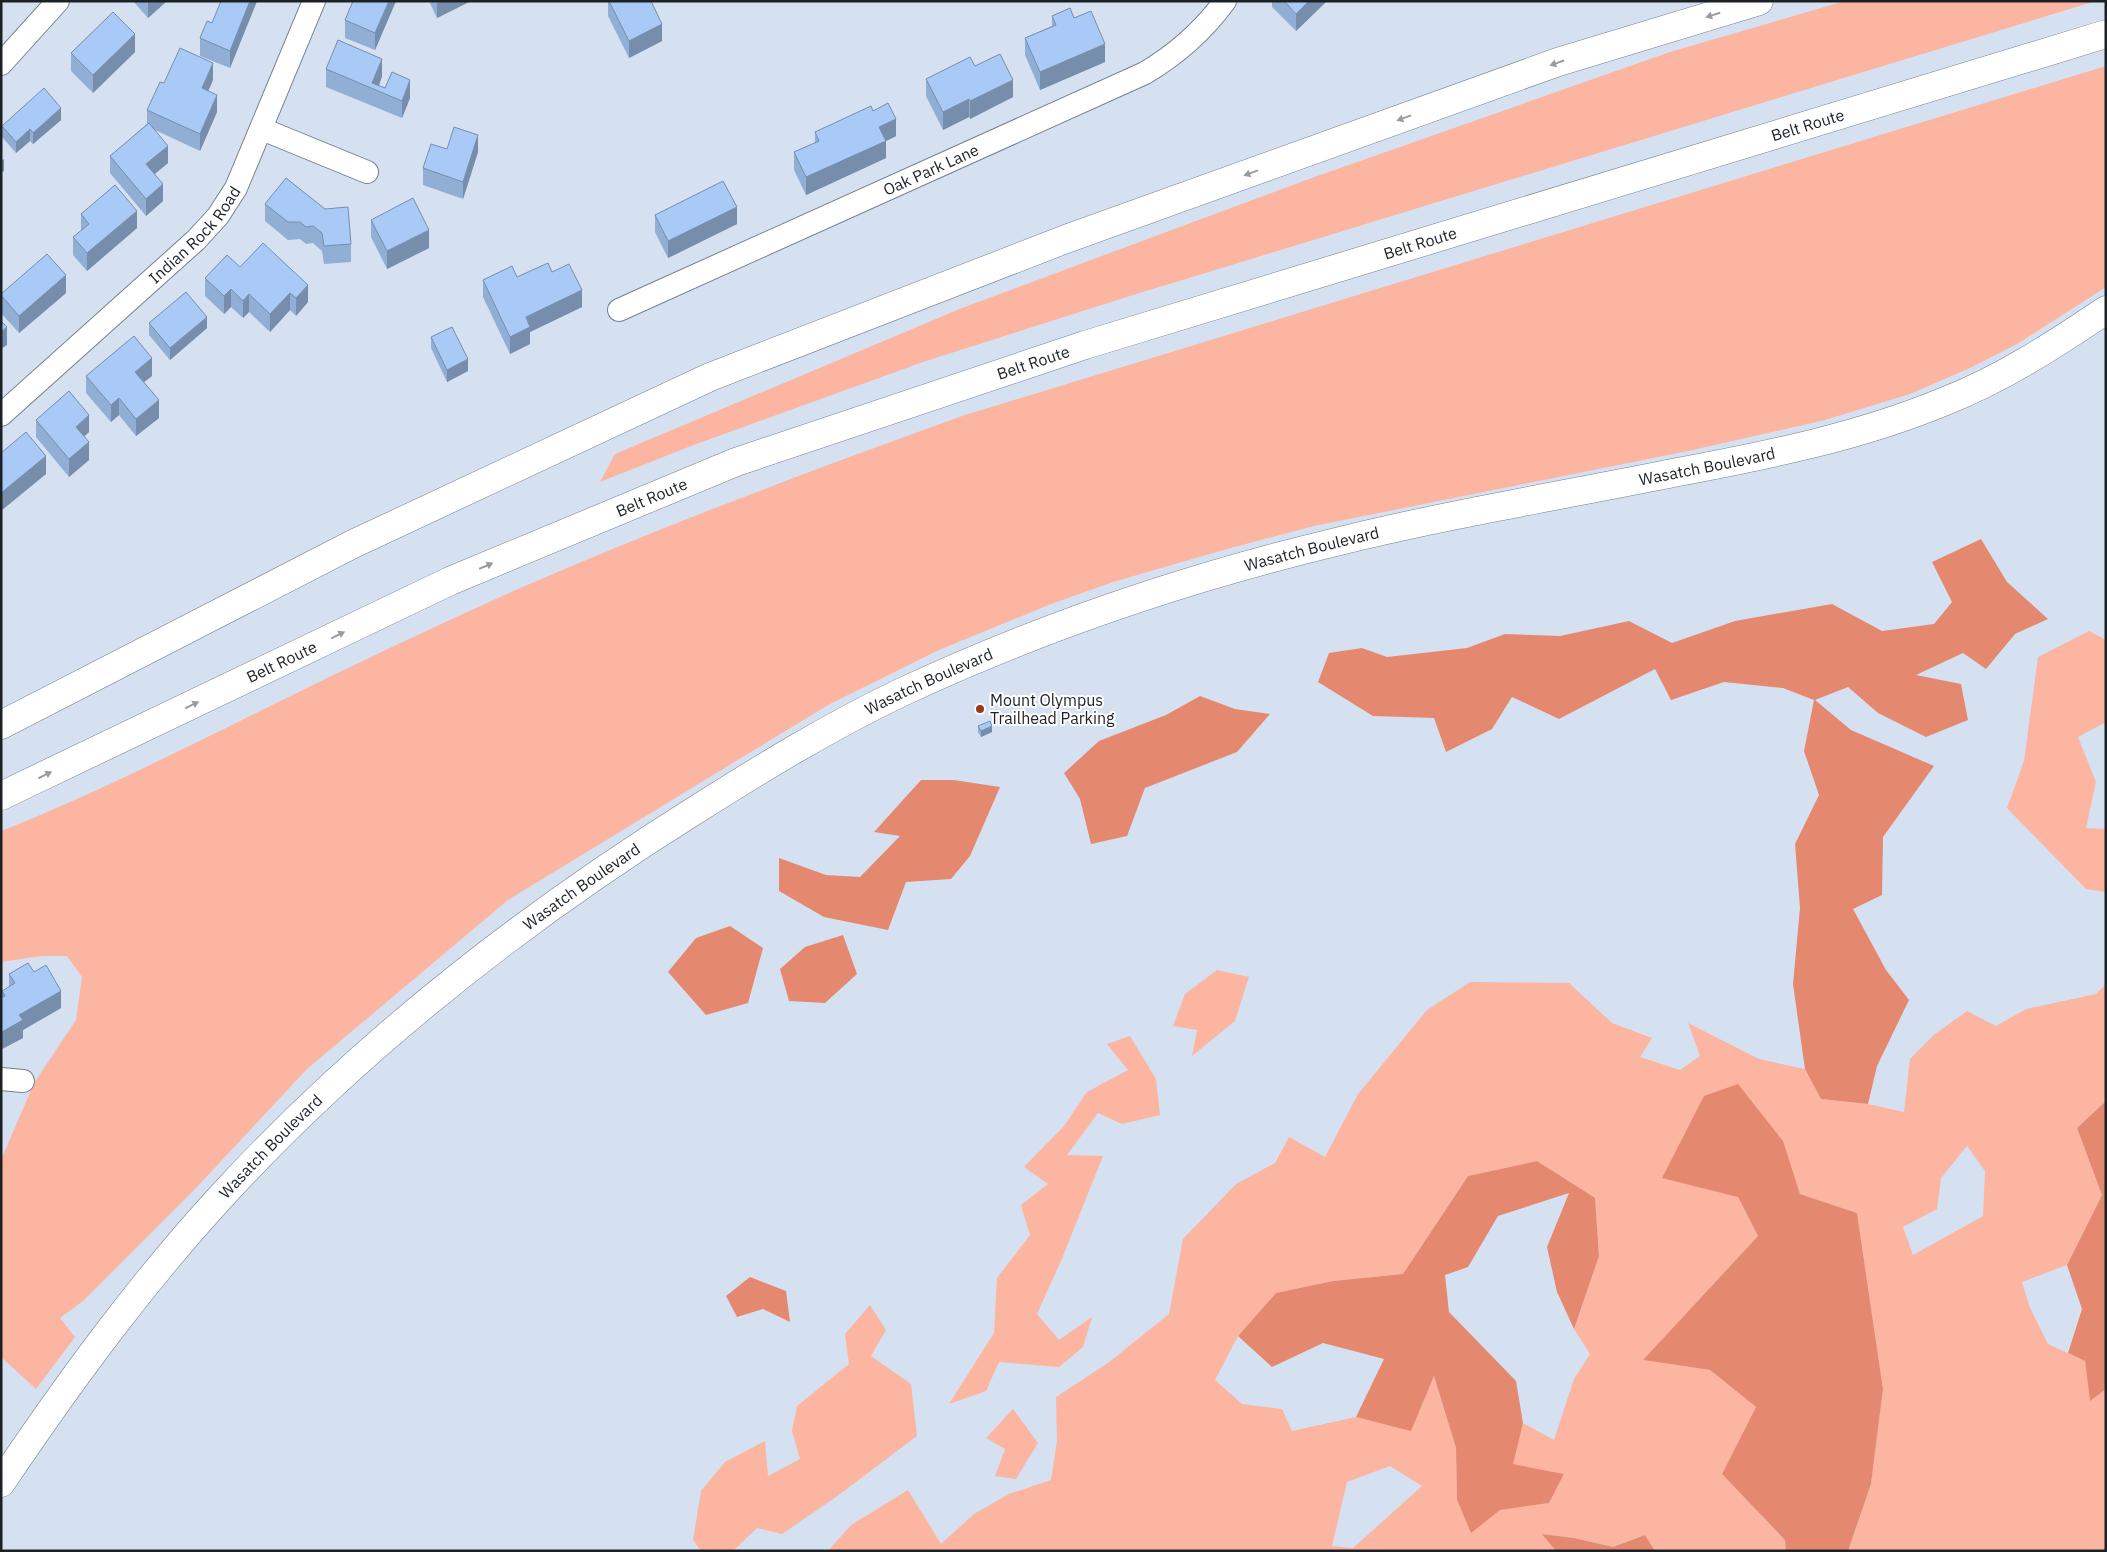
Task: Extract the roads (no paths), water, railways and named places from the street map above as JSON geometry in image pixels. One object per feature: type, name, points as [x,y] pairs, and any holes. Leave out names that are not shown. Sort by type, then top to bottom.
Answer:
[{"type":"main road","points":[[1,725],[353,544],[710,377],[1066,240],[1558,62],[1759,1]]},
{"type":"main road","name":"Belt Route","points":[[1,796],[450,581],[736,462],[1085,345],[2106,34]]},
{"type":"main road","name":"Wasatch Boulevard","points":[[1,1483],[62,1395],[133,1300],[229,1188],[326,1090],[435,995],[562,898],[651,838],[817,736],[930,680],[1019,642],[1122,604],[1221,572],[1364,535],[1798,447],[1893,421],[1950,400],[2007,372],[2106,310]]},
{"type":"street","points":[[1,64],[58,1]]},
{"type":"street","name":"Indian Rock Road","points":[[1,415],[208,228],[236,188],[314,1]]},
{"type":"street","name":"Oak Park Lane","points":[[619,310],[1145,72],[1184,47],[1200,32],[1225,1]]},
{"type":"street","points":[[262,129],[367,172]]},
{"type":"place","name":"Mount Olympus Trailhead Parking","points":[[980,709]]}]
